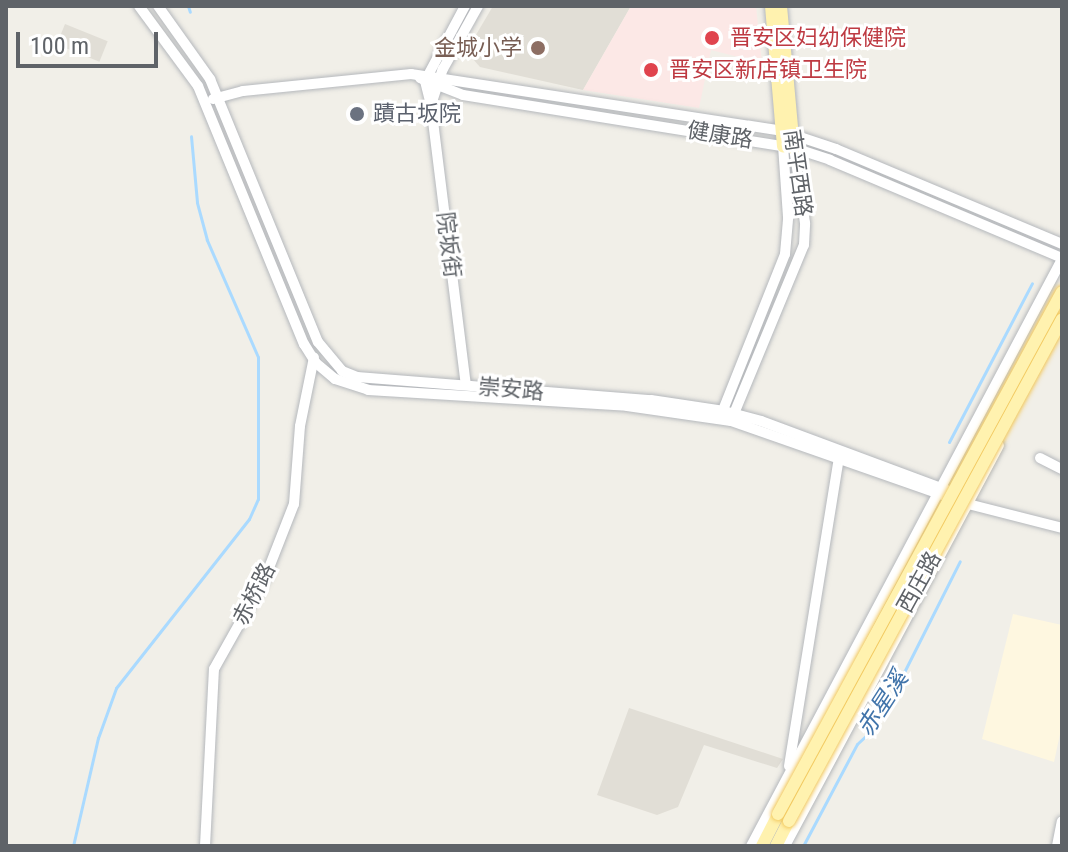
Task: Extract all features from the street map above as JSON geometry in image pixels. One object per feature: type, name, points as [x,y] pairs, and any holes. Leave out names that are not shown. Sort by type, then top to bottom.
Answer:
[{"type":"main road","name":"南平西路","points":[[771,6],[789,147]]},
{"type":"main road","name":"南平西路","points":[[781,6],[787,132]]},
{"type":"main road","points":[[783,818],[1062,292]]},
{"type":"main road","name":"西庄路","points":[[762,846],[783,818],[1062,321]]},
{"type":"main road","name":"西庄路","points":[[776,846],[783,818]]},
{"type":"street","name":"崇安路","points":[[139,6],[178,56],[206,103],[304,344],[314,360],[335,379],[368,390],[627,406],[726,416],[839,458],[941,491]]},
{"type":"street","name":"崇安路","points":[[158,6],[205,71],[219,97],[318,342],[336,366],[357,377],[651,400],[726,416],[970,502],[1062,528]]},
{"type":"street","points":[[425,78],[465,6]]},
{"type":"street","points":[[431,105],[438,82],[478,6]]},
{"type":"street","name":"健康路","points":[[206,103],[243,91],[411,74],[438,82],[787,132],[1062,244]]},
{"type":"street","name":"院坂街","points":[[425,78],[466,385]]},
{"type":"street","name":"健康路","points":[[438,82],[463,95],[789,147],[1062,258]]},
{"type":"street","name":"南平西路","points":[[726,416],[804,245],[805,223],[789,147]]},
{"type":"street","name":"南平西路","points":[[726,416],[785,254],[789,147]]},
{"type":"street","points":[[751,846],[1062,258]]},
{"type":"street","points":[[785,846],[970,502],[1062,321]]},
{"type":"street","name":"赤桥路","points":[[205,846],[214,669],[265,578],[294,504],[300,426],[318,342]]},
{"type":"street","points":[[788,776],[839,458]]},
{"type":"street","points":[[1040,458],[1062,469]]},
{"type":"street","points":[[1057,846],[1062,821]]},
{"type":"shaded area","name":"金城小学","points":[[493,6],[631,6],[583,90],[480,67],[472,58],[470,45]]},
{"type":"shaded area","points":[[631,6],[756,6],[762,63],[711,50],[699,108],[583,90]]},
{"type":"shaded area","points":[[65,24],[108,41],[99,62],[57,44]]},
{"type":"shaded area","points":[[1013,614],[1062,625],[1062,725],[1054,762],[982,739]]},
{"type":"shaded area","points":[[629,708],[783,759],[777,768],[704,745],[678,807],[657,815],[597,795]]},
{"type":"waterway","points":[[188,6],[190,12]]},
{"type":"waterway","points":[[73,846],[98,738],[116,688],[249,519],[258,499],[258,357],[207,240],[197,202],[191,136]]},
{"type":"waterway","name":"赤星溪","points":[[949,442],[1032,283]]},
{"type":"waterway","name":"赤星溪","points":[[803,846],[857,744],[873,729],[891,698],[960,561]]},
{"type":"place","name":"晋安区妇幼保健院","points":[[712,38]]},
{"type":"place","name":"金城小学","points":[[538,48]]},
{"type":"place","name":"晋安区新店镇卫生院","points":[[651,70]]},
{"type":"place","name":"蹟古坂院","points":[[357,114]]}]
